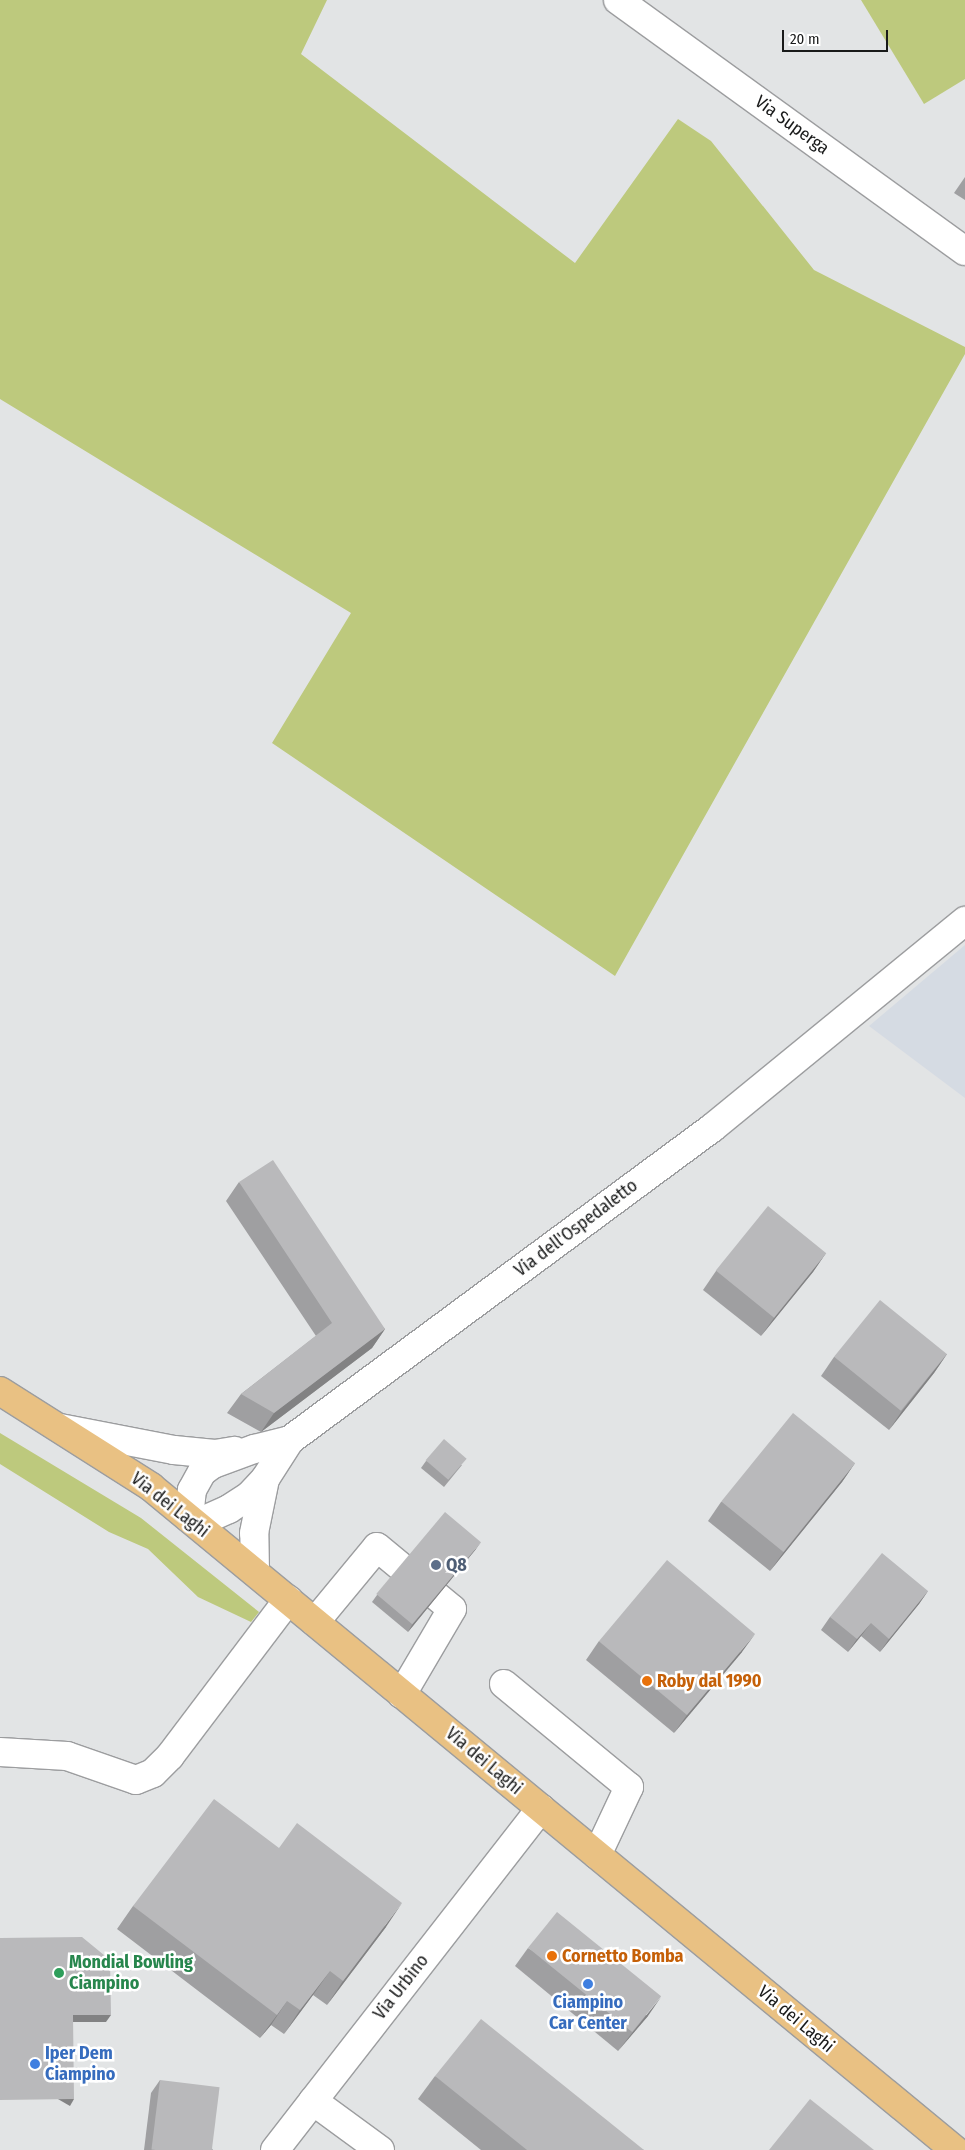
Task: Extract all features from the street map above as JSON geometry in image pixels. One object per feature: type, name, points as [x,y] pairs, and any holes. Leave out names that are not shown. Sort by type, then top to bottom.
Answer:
[{"type":"main road","name":"Via dei Laghi","points":[[0,1391],[151,1487],[955,2150]]},
{"type":"street","name":"Via Superga","points":[[618,0],[965,250]]},
{"type":"street","name":"Via dell'Ospedaletto","points":[[255,1572],[254,1533],[265,1479],[290,1440],[712,1128],[965,921]]},
{"type":"street","points":[[58,1428],[174,1450],[215,1454],[254,1449]]},
{"type":"street","points":[[265,1479],[249,1496],[229,1509],[204,1520],[188,1518],[192,1490],[202,1472],[213,1464],[254,1449],[290,1440]]},
{"type":"street","points":[[315,1622],[377,1547],[452,1608],[402,1694]]},
{"type":"street","points":[[0,1752],[67,1756],[136,1780],[153,1773],[170,1756],[288,1600]]},
{"type":"street","points":[[504,1684],[629,1787],[598,1855]]},
{"type":"street","name":"Via Urbino","points":[[275,2150],[540,1808]]},
{"type":"street","points":[[313,2101],[380,2150]]},
{"type":"shaded area","points":[[965,945],[965,1098],[869,1026]]},
{"type":"green space","points":[[0,0],[327,0],[301,54],[575,263],[678,119],[711,141],[814,270],[965,347],[965,354],[615,976],[272,743],[351,613],[0,399]]},
{"type":"green space","points":[[861,0],[965,0],[965,79],[924,104]]},
{"type":"green space","points":[[0,1433],[141,1518],[259,1612],[251,1622],[198,1597],[148,1549],[109,1532],[0,1464]]},
{"type":"building","points":[[273,1160],[385,1329],[274,1413],[241,1394],[332,1323],[239,1182]]},
{"type":"building","points":[[768,1206],[826,1253],[774,1318],[716,1271]]},
{"type":"building","points":[[880,1300],[947,1354],[901,1411],[834,1357]]},
{"type":"building","points":[[793,1413],[855,1463],[783,1552],[721,1502]]},
{"type":"building","points":[[444,1439],[467,1459],[448,1480],[426,1460]]},
{"type":"building","points":[[445,1512],[481,1542],[412,1624],[376,1594]]},
{"type":"building","points":[[882,1553],[928,1591],[889,1639],[871,1623],[857,1639],[830,1617]]},
{"type":"building","points":[[667,1560],[755,1634],[687,1715],[599,1641]]},
{"type":"building","points":[[214,1799],[279,1848],[297,1823],[402,1903],[343,1981],[330,1971],[300,2010],[287,2001],[277,2015],[133,1906]]},
{"type":"building","points":[[557,1912],[661,1996],[632,2032],[528,1948]]},
{"type":"building","name":"Iper Dem Ciampino","points":[[82,1937],[110,1960],[111,2015],[73,2015],[74,2099],[0,2100],[0,1938]]},
{"type":"building","points":[[481,2019],[644,2150],[527,2150],[435,2076]]},
{"type":"building","points":[[160,2080],[220,2087],[212,2150],[151,2149]]},
{"type":"building","points":[[810,2099],[874,2150],[769,2150]]},
{"type":"place","name":"Q8","points":[[436,1565]]},
{"type":"place","name":"Roby dal 1990","points":[[647,1681]]},
{"type":"place","name":"Cornetto Bomba","points":[[552,1956]]},
{"type":"place","name":"Mondial Bowling Ciampino","points":[[59,1973]]},
{"type":"place","name":"Ciampino Car Center","points":[[588,1984]]},
{"type":"place","name":"Iper Dem Ciampino","points":[[35,2064]]}]
